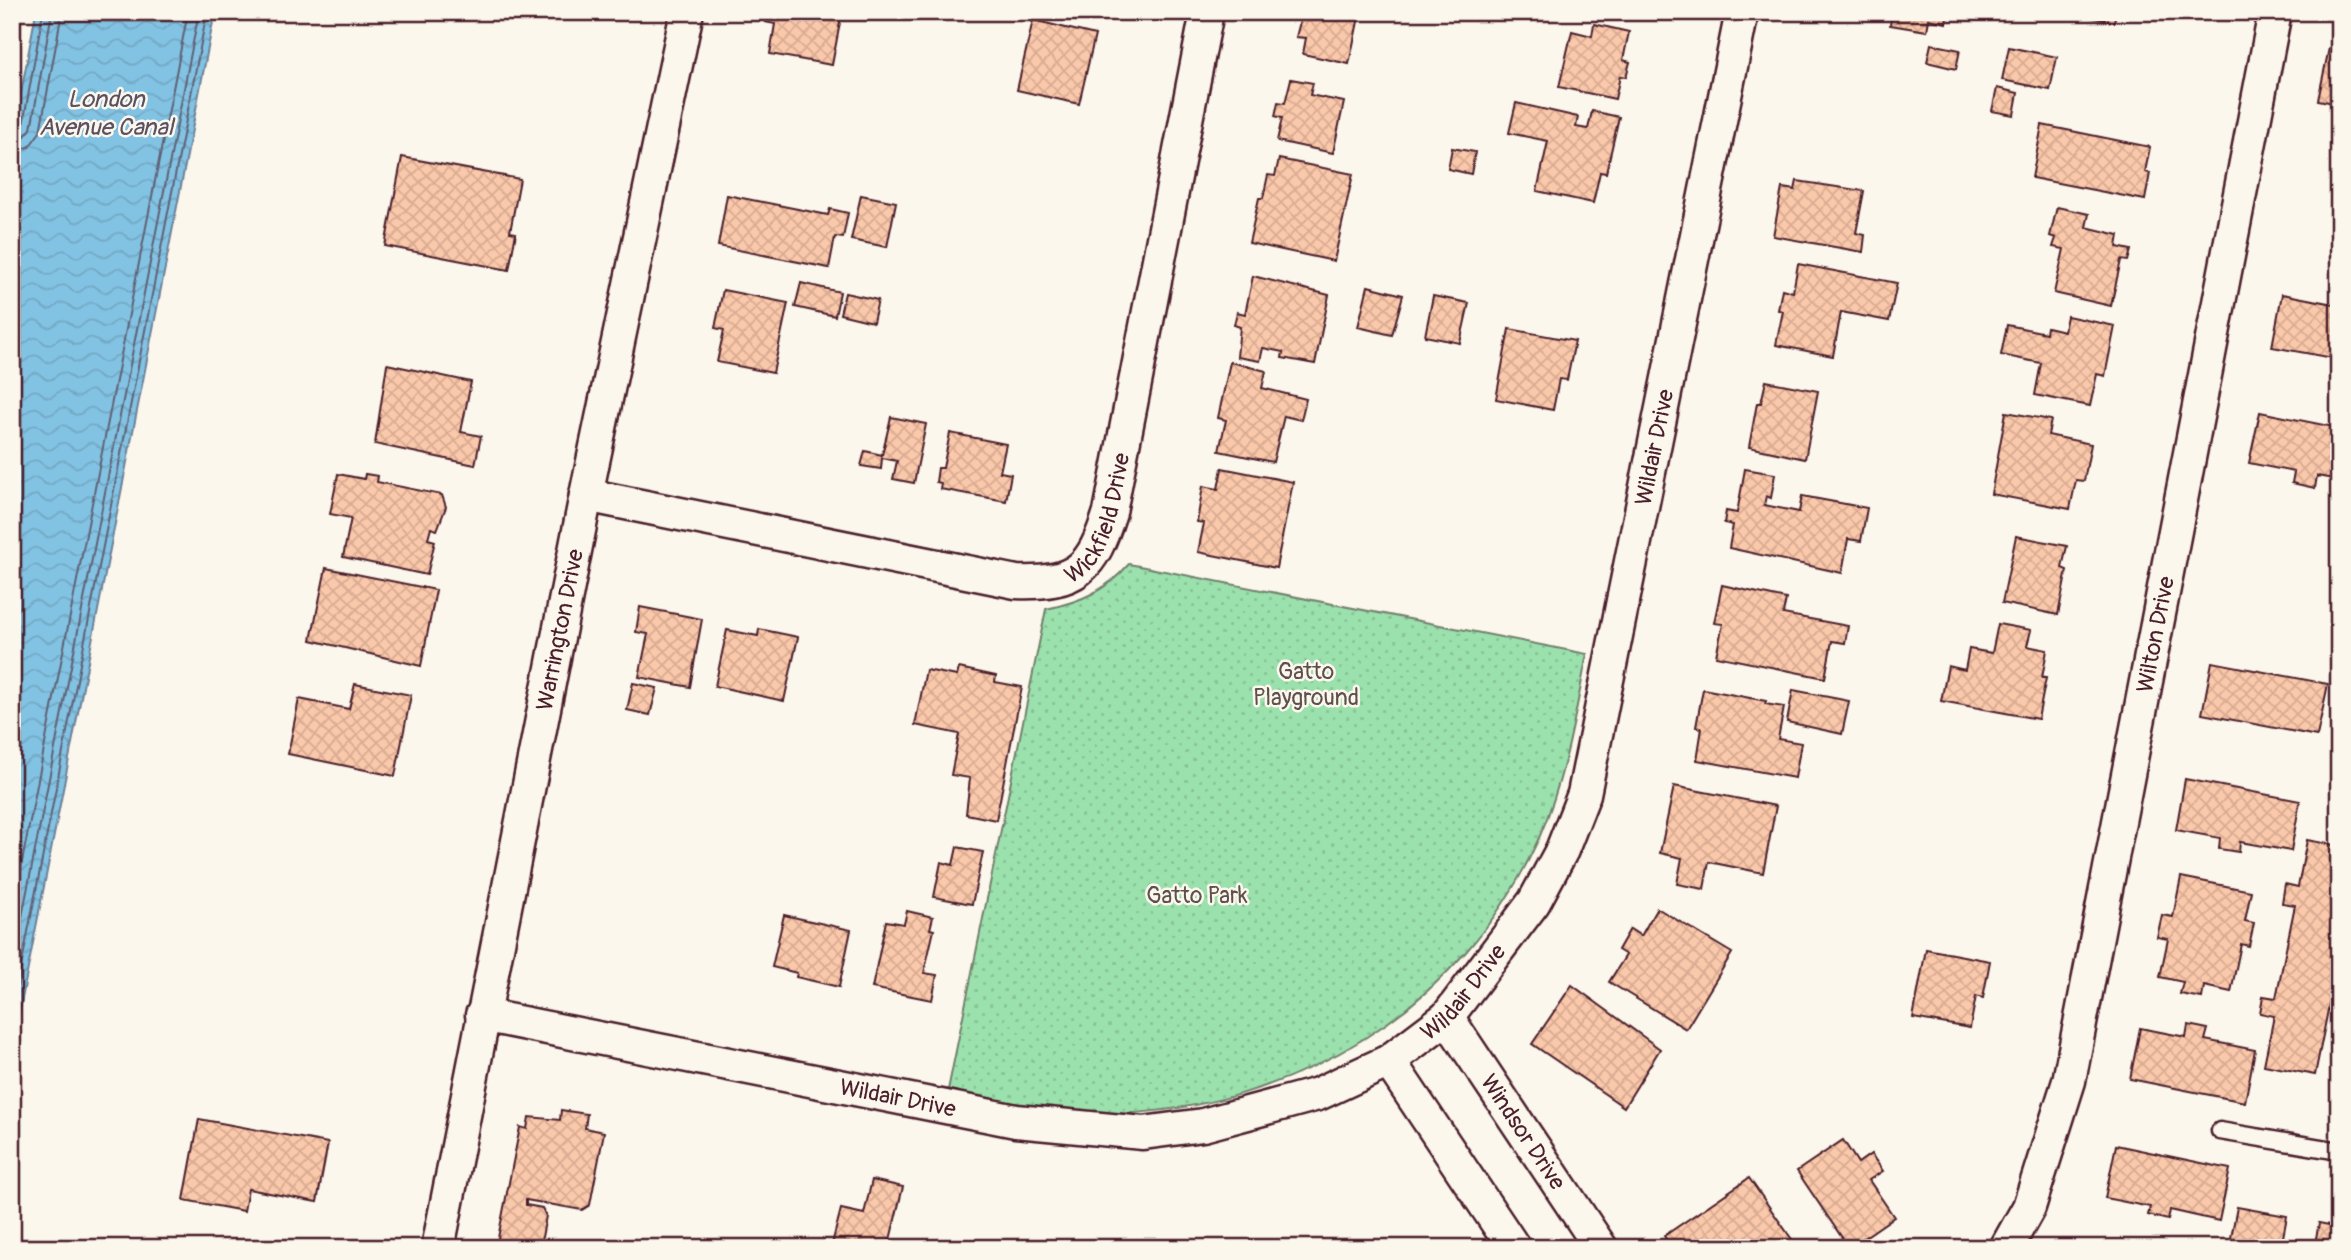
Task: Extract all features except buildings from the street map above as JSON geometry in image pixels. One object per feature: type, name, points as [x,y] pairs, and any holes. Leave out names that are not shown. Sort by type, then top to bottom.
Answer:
[{"type":"street","name":"Warrington Drive","points":[[438,1248],[586,495],[687,12]]},
{"type":"street","name":"Wickfield Drive","points":[[586,495],[1016,582],[1051,583],[1081,569],[1100,546],[1110,512],[1206,12]]},
{"type":"street","name":"Wildair Drive","points":[[482,1015],[1016,1121],[1143,1133],[1203,1125],[1318,1094],[1388,1061],[1447,1017],[1534,902],[1562,850],[1584,794],[1742,12]]},
{"type":"street","name":"Wilton Drive","points":[[2006,1248],[2029,1206],[2069,1081],[2275,12]]},
{"type":"street","name":"Windsor Drive","points":[[1447,1017],[1601,1248]]},
{"type":"street","points":[[1388,1061],[1514,1248]]},
{"type":"lane","points":[[2220,1131],[2339,1151]]},
{"type":"green space","name":"Gatto Park","points":[[1129,564],[1587,654],[1556,793],[1539,838],[1506,899],[1466,952],[1418,999],[1365,1038],[1306,1070],[1244,1093],[1178,1108],[1110,1114],[1049,1110],[947,1095],[1046,609],[1092,594]]},
{"type":"water","name":"London Avenue Canal","points":[[36,12],[215,12],[12,1050],[12,142]]},
{"type":"park label","name":"Gatto Playground","points":[[1306,684]]}]
